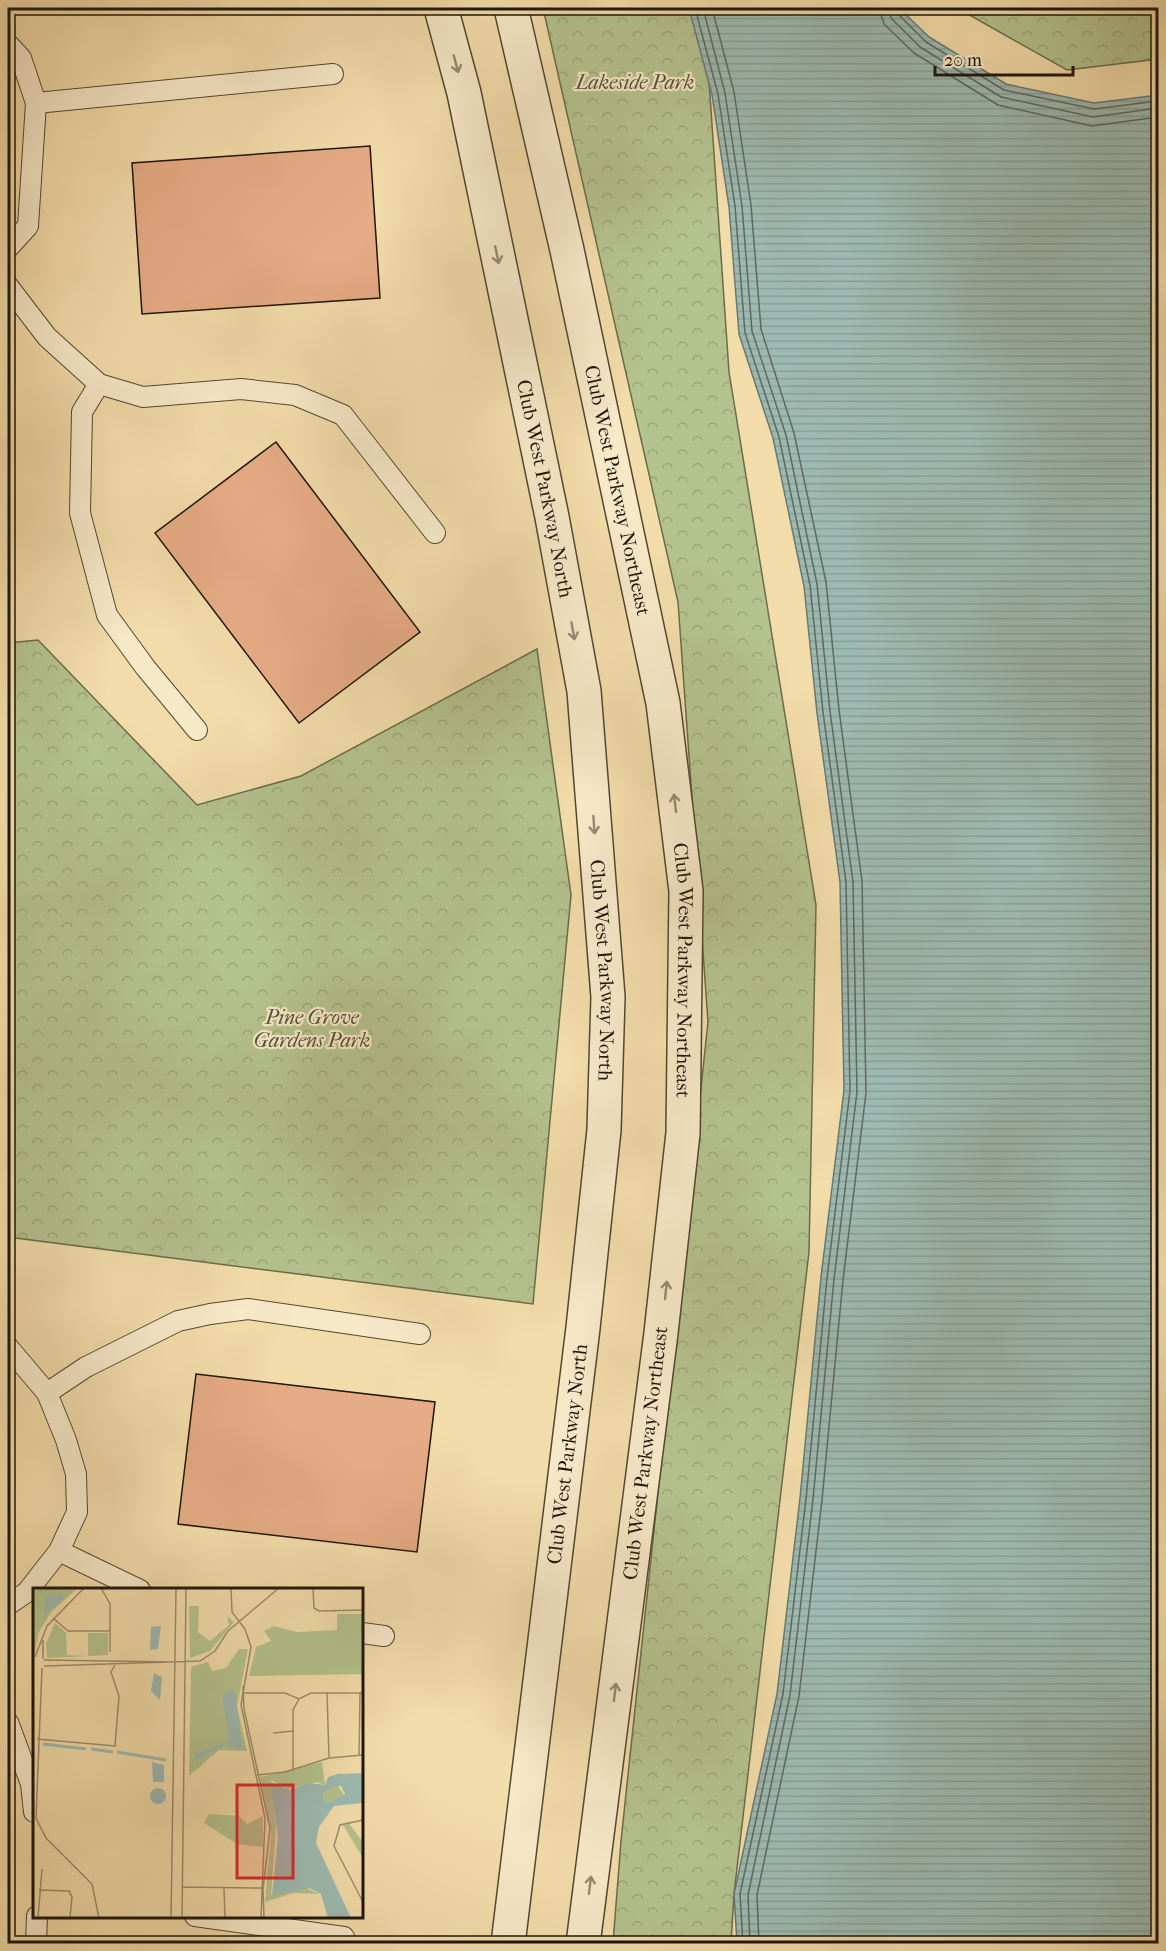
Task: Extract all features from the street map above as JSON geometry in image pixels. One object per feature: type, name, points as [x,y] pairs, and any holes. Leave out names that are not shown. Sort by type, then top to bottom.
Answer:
[{"type":"street","name":"Club West Parkway North","points":[[441,8],[464,93],[552,517],[584,691],[608,997],[603,1142],[583,1328],[508,1944]]},
{"type":"street","name":"Club West Parkway Northeast","points":[[511,8],[569,262],[663,703],[686,891],[683,1133],[661,1334],[583,1944]]},
{"type":"lane","points":[[8,44],[21,58],[36,103],[28,226],[8,248]]},
{"type":"lane","points":[[36,103],[333,74]]},
{"type":"lane","points":[[8,286],[47,337],[99,384],[143,397],[241,389],[295,395],[344,415],[435,533]]},
{"type":"lane","points":[[99,384],[81,412],[80,513],[106,615],[197,730]]},
{"type":"lane","points":[[47,1393],[86,1366],[178,1321],[210,1314],[248,1309],[420,1334]]},
{"type":"lane","points":[[8,1347],[47,1393],[66,1440],[76,1474],[77,1512],[59,1551],[27,1592],[8,1605]]},
{"type":"lane","points":[[59,1551],[136,1588]]},
{"type":"lane","points":[[363,1633],[384,1636]]},
{"type":"lane","points":[[8,1722],[31,1784],[33,1803]]},
{"type":"lane","points":[[36,1944],[37,1918]]},
{"type":"lane","points":[[202,1918],[344,1937]]},
{"type":"green space","name":"Lakeside Park","points":[[543,8],[704,8],[729,372],[816,905],[809,1252],[734,1894],[731,1943],[613,1943],[621,1841],[708,1022],[678,602]]},
{"type":"green space","points":[[957,8],[1158,8],[1158,59],[1067,70]]},
{"type":"green space","name":"Pine Grove Gardens Park","points":[[38,640],[197,805],[301,776],[537,649],[571,895],[533,1304],[8,1237],[8,643]]},
{"type":"water","points":[[689,8],[899,8],[929,37],[1006,84],[1094,103],[1158,95],[1158,1943],[737,1943],[734,1894],[777,1694],[800,1498],[821,1277],[844,1090],[840,882],[817,713],[804,586],[773,438],[739,334],[729,207],[712,95]]},
{"type":"building","points":[[370,146],[380,298],[142,314],[132,163]]},
{"type":"building","points":[[276,442],[420,632],[299,723],[155,533]]},
{"type":"building","points":[[196,1374],[435,1402],[417,1552],[178,1524]]}]
